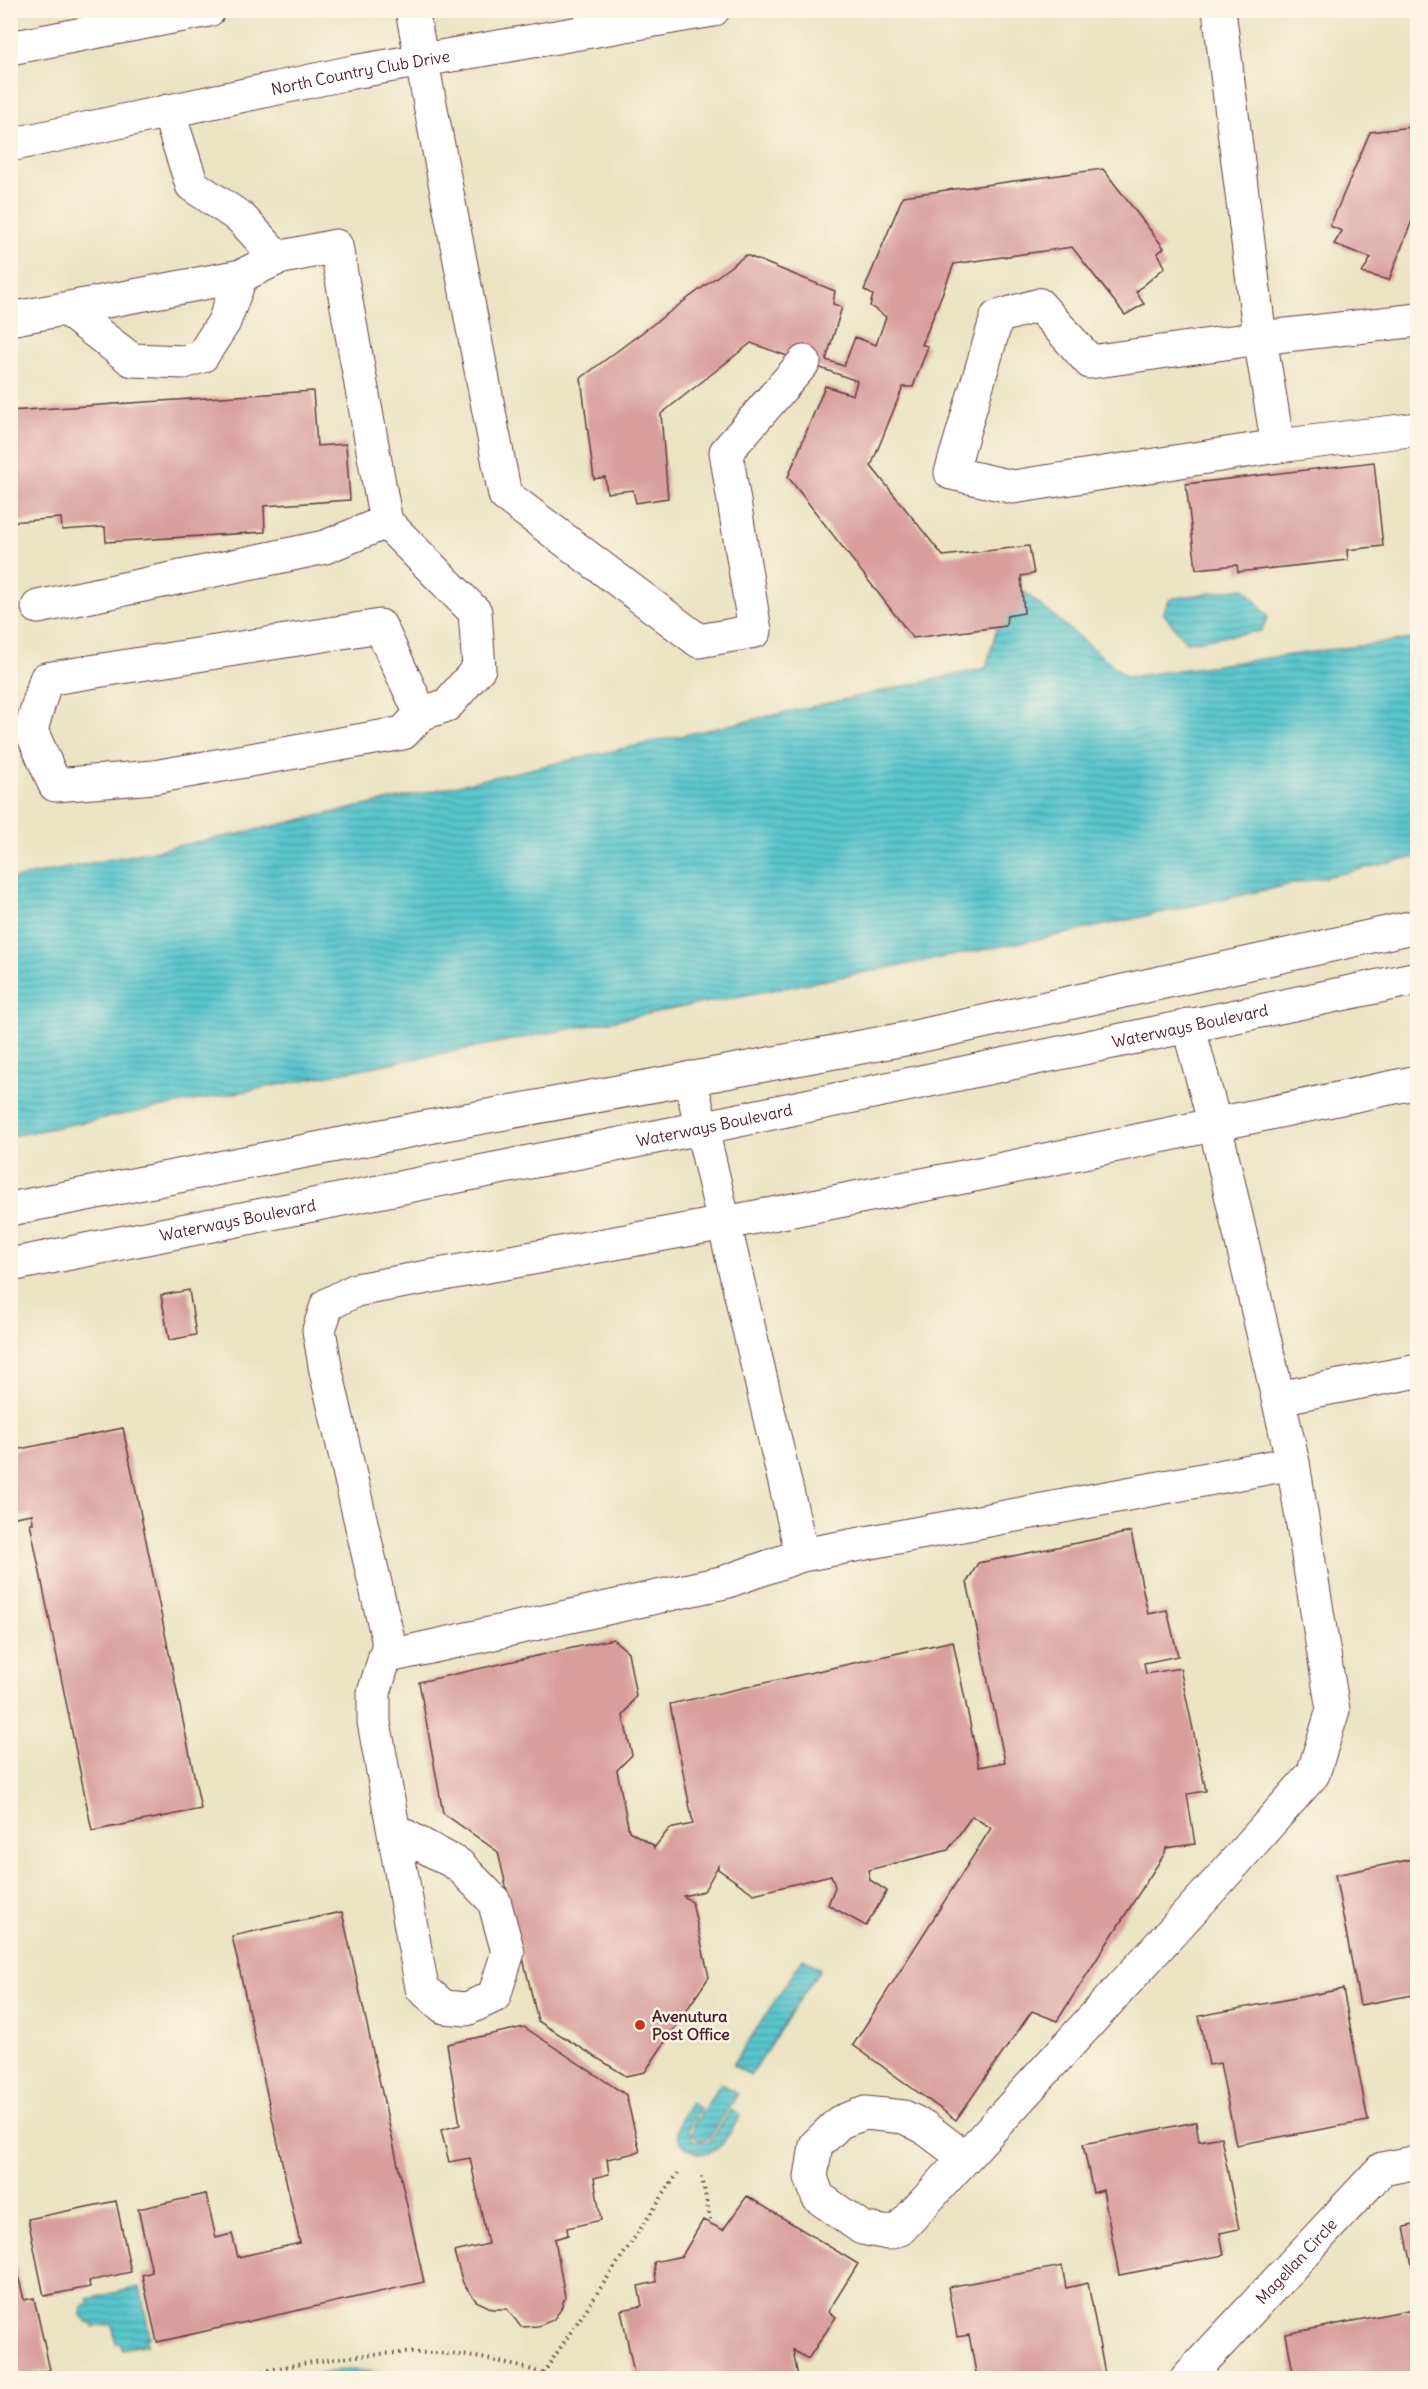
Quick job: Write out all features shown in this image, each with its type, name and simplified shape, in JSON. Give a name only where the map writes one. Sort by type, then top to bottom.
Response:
[{"type":"street","points":[[10,48],[209,10]]},
{"type":"street","points":[[412,10],[505,495],[699,641],[755,631],[726,452],[804,362]]},
{"type":"street","name":"North Country Club Drive","points":[[10,145],[353,72],[422,62],[523,42],[713,10]]},
{"type":"street","points":[[1219,10],[1260,338],[1278,446]]},
{"type":"street","points":[[168,111],[192,185],[241,218],[278,258]]},
{"type":"street","points":[[10,319],[241,276],[278,258],[336,246],[386,522],[475,612],[479,668],[447,705],[421,714],[403,733],[154,777],[55,785],[31,730],[46,679],[380,626],[421,714]]},
{"type":"street","points":[[67,310],[132,360],[184,362],[202,356],[224,322],[241,276]]},
{"type":"street","points":[[1418,320],[1260,338],[1090,362],[1039,305],[998,317],[951,473],[1012,487],[1278,446],[1418,429]]},
{"type":"street","points":[[10,337],[67,310]]},
{"type":"street","points":[[38,607],[325,547],[386,522]]},
{"type":"street","points":[[10,1209],[910,1038],[1418,926]]},
{"type":"street","name":"Waterways Boulevard","points":[[10,1265],[701,1128],[1418,978]]},
{"type":"street","points":[[965,2158],[924,2127],[904,2117],[866,2113],[840,2122],[816,2145],[811,2176],[818,2197],[862,2228],[888,2233],[900,2229],[965,2158],[1214,1886],[1313,1774],[1333,1710],[1293,1463],[1215,1125],[1188,1025]]},
{"type":"street","points":[[690,1078],[802,1555]]},
{"type":"street","points":[[394,1830],[459,1866],[494,1901],[508,1952],[494,1996],[467,2008],[444,2007],[422,1988],[374,1722],[374,1693],[389,1644],[326,1371],[319,1330],[327,1305],[356,1290],[979,1174],[1418,1082]]},
{"type":"street","points":[[1278,1398],[1418,1371]]},
{"type":"street","points":[[385,1657],[725,1582],[802,1555],[1293,1463]]},
{"type":"street","name":"Magellan Circle","points":[[1187,2379],[1382,2169],[1418,2162]]},
{"type":"path","points":[[542,2377],[678,2173]]},
{"type":"path","points":[[702,2177],[711,2224]]},
{"type":"path","points":[[227,2379],[355,2355],[422,2351],[479,2357],[548,2379]]},
{"type":"water","points":[[1010,580],[1127,677],[1417,638],[1417,857],[1054,936],[11,1136],[11,879],[233,835],[986,668]]},
{"type":"water","points":[[1245,588],[1268,617],[1261,631],[1186,642],[1163,613],[1170,599]]},
{"type":"water","points":[[803,1958],[820,1969],[750,2076],[733,2065]]},
{"type":"water","points":[[721,2083],[738,2094],[710,2136],[699,2140],[692,2134],[693,2126]]},
{"type":"water","points":[[691,2103],[700,2109],[688,2129],[693,2140],[698,2142],[708,2142],[731,2110],[740,2116],[723,2143],[709,2153],[690,2150],[678,2135],[680,2121]]},
{"type":"water","points":[[140,2287],[150,2337],[146,2337],[147,2344],[122,2349],[121,2343],[116,2343],[112,2324],[94,2327],[93,2323],[87,2322],[81,2315],[82,2306],[90,2303],[88,2299]]},
{"type":"water","points":[[348,2369],[418,2378],[300,2378]]},
{"type":"building","points":[[1418,126],[1418,205],[1389,280],[1362,273],[1371,258],[1334,244],[1342,231],[1330,226],[1370,132]]},
{"type":"building","points":[[1103,169],[1164,248],[1158,253],[1165,267],[1136,292],[1144,304],[1125,315],[1072,247],[954,264],[922,345],[928,346],[913,387],[903,387],[871,466],[943,556],[1029,546],[1034,574],[1021,576],[1024,613],[1007,616],[1006,626],[913,638],[788,477],[825,386],[853,395],[857,381],[751,343],[661,414],[668,498],[636,503],[633,490],[607,493],[605,477],[594,479],[581,378],[746,255],[835,291],[833,304],[842,307],[826,360],[844,366],[855,337],[876,345],[886,317],[870,306],[873,295],[864,290],[903,196]]},
{"type":"building","points":[[313,391],[317,446],[346,444],[350,500],[264,506],[265,532],[106,542],[105,527],[62,530],[61,518],[10,522],[10,411]]},
{"type":"building","points":[[1374,462],[1383,546],[1347,550],[1348,560],[1238,572],[1237,565],[1196,569],[1186,484]]},
{"type":"building","points":[[189,1290],[196,1335],[169,1340],[161,1295]]},
{"type":"building","points":[[123,1428],[201,1809],[92,1831],[30,1523],[33,1523],[32,1514],[10,1518],[10,1451]]},
{"type":"building","points":[[1131,1532],[1148,1614],[1167,1610],[1178,1656],[1144,1663],[1146,1674],[1180,1668],[1206,1791],[1187,1794],[1195,1844],[1166,1848],[1165,1853],[1057,2021],[1032,2011],[956,2120],[853,2045],[991,1828],[972,1816],[948,1850],[868,1870],[870,1880],[887,1891],[866,1926],[828,1905],[835,1887],[831,1875],[754,1894],[718,1869],[718,1866],[704,1891],[683,1896],[692,1902],[709,1977],[645,2072],[626,2076],[538,2021],[498,1852],[443,1813],[419,1682],[613,1639],[628,1652],[636,1696],[623,1716],[632,1755],[617,1770],[629,1831],[653,1845],[654,1848],[669,1829],[693,1824],[670,1704],[953,1641],[979,1767],[1005,1762],[967,1582],[978,1563]]},
{"type":"building","points":[[1418,1858],[1418,1994],[1360,2005],[1335,1875]]},
{"type":"building","points":[[342,1912],[424,2282],[157,2342],[142,2275],[152,2272],[138,2209],[206,2194],[216,2238],[232,2234],[238,2257],[300,2243],[232,1936]]},
{"type":"building","points":[[1343,1989],[1368,2121],[1236,2145],[1220,2063],[1209,2065],[1199,2016]]},
{"type":"building","points":[[524,2027],[626,2095],[640,2152],[607,2159],[609,2174],[594,2178],[601,2220],[567,2228],[568,2235],[555,2239],[565,2297],[560,2311],[553,2320],[538,2326],[521,2327],[507,2309],[493,2309],[476,2301],[463,2283],[454,2252],[488,2244],[470,2158],[449,2162],[441,2130],[460,2125],[447,2044]]},
{"type":"building","points":[[1196,2122],[1199,2141],[1221,2137],[1239,2229],[1220,2233],[1224,2255],[1119,2275],[1103,2190],[1093,2193],[1083,2144]]},
{"type":"building","points":[[747,2196],[858,2264],[828,2312],[836,2317],[808,2359],[793,2350],[798,2377],[635,2378],[621,2310],[642,2306],[638,2286],[656,2282],[654,2262],[682,2256],[703,2220],[723,2230]]},
{"type":"building","points":[[116,2201],[131,2272],[89,2281],[90,2287],[44,2296],[28,2219]]},
{"type":"building","points":[[1418,2224],[1418,2274],[1414,2275],[1404,2227]]},
{"type":"building","points":[[10,2239],[24,2300],[34,2298],[50,2370],[10,2378]]},
{"type":"building","points":[[1062,2266],[1066,2288],[1088,2283],[1105,2374],[1085,2378],[977,2378],[969,2335],[957,2337],[948,2287]]},
{"type":"building","points":[[1414,2309],[1418,2327],[1418,2378],[1294,2378],[1286,2334]]},
{"type":"place","name":"Avenutura Post Office","points":[[640,2025]]}]
